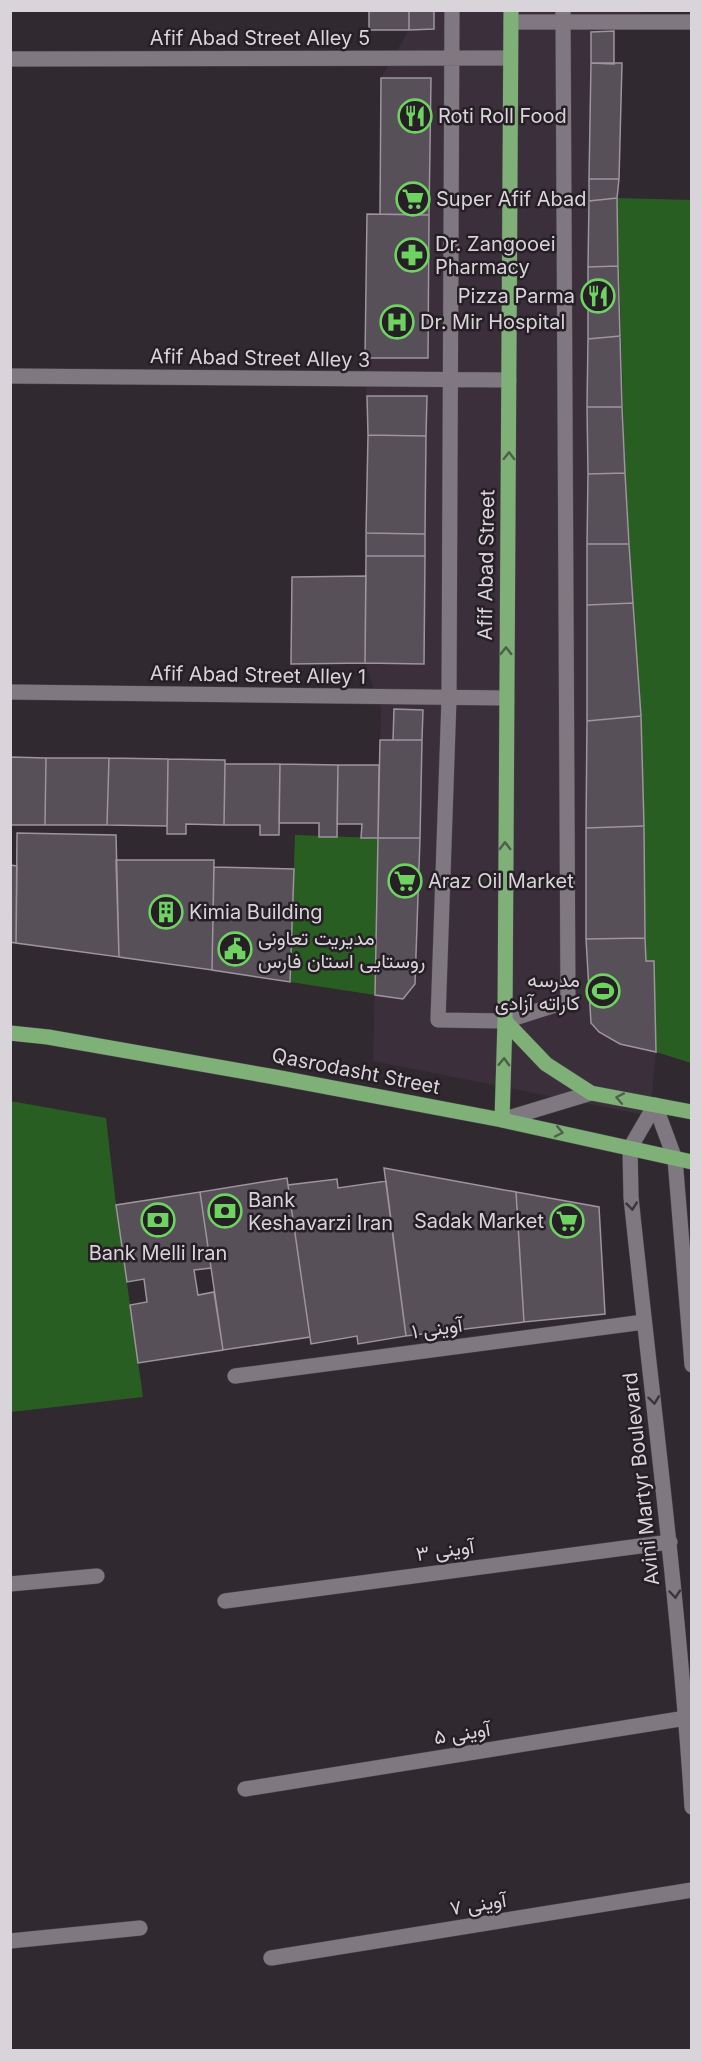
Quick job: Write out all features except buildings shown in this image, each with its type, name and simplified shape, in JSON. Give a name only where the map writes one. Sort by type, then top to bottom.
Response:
[{"type":"main road","name":"Afif Abad Street","points":[[502,1120],[505,1021],[511,16]]},
{"type":"main road","points":[[505,1021],[546,1064],[591,1093],[692,1112]]},
{"type":"main road","name":"Qasrodasht Street","points":[[10,1033],[58,1039],[264,1075],[502,1120],[692,1162]]},
{"type":"street","points":[[452,10],[449,699],[438,1020],[505,1021],[568,1001],[563,16]]},
{"type":"street","points":[[511,16],[692,22]]},
{"type":"street","name":"Afif Abad Street Alley 5","points":[[10,59],[510,58]]},
{"type":"street","name":"Afif Abad Street Alley 3","points":[[10,376],[509,380]]},
{"type":"street","name":"Afif Abad Street Alley 1","points":[[10,692],[506,698]]},
{"type":"street","points":[[502,1120],[591,1093]]},
{"type":"street","points":[[630,1148],[655,1105]]},
{"type":"street","points":[[655,1105],[675,1159],[692,1365]]},
{"type":"street","name":"Avini Martyr Boulevard","points":[[630,1148],[632,1197],[644,1322],[670,1542],[692,1807]]},
{"type":"street","name":"۱ آوینی","points":[[235,1376],[644,1322]]},
{"type":"street","name":"۳ آوینی","points":[[225,1601],[670,1542]]},
{"type":"street","points":[[10,1584],[97,1576]]},
{"type":"street","name":"۵ آوینی","points":[[245,1789],[686,1718]]},
{"type":"street","name":"۷ آوینی","points":[[271,1958],[692,1890]]},
{"type":"street","points":[[10,1941],[140,1928]]},
{"type":"shaded area","points":[[409,11],[644,11],[614,31],[614,63],[622,63],[617,198],[625,473],[641,716],[646,961],[654,961],[655,986],[656,1052],[650,1116],[373,1061],[381,709],[365,663],[368,435],[365,358],[367,214],[380,214],[381,78],[409,30]]},
{"type":"green space","points":[[617,198],[691,200],[691,1063],[656,1052],[654,961],[646,961],[641,716],[625,473]]},
{"type":"green space","points":[[295,835],[378,838],[375,995],[290,982]]},
{"type":"green space","points":[[10,1101],[106,1118],[143,1397],[11,1412]]},
{"type":"place","name":"Roti Roll Food","points":[[415,116]]},
{"type":"place","name":"Super Afif Abad","points":[[413,199]]},
{"type":"place","name":"Dr. Zangooei Pharmacy","points":[[412,255]]},
{"type":"place","name":"Pizza Parma","points":[[598,296]]},
{"type":"place","name":"Dr. Mir Hospital","points":[[397,322]]},
{"type":"place","name":"Araz Oil Market","points":[[405,881]]},
{"type":"place","name":"Kimia Building","points":[[166,912]]},
{"type":"place","name":"مدیریت تعاونی روستایی استان فارس","points":[[235,949]]},
{"type":"place","name":"مدرسه کاراته آزادی","points":[[603,991]]},
{"type":"place","name":"Bank Keshavarzi Iran","points":[[225,1211]]},
{"type":"place","name":"Bank Melli Iran","points":[[158,1220]]},
{"type":"place","name":"Sadak Market","points":[[567,1221]]}]
